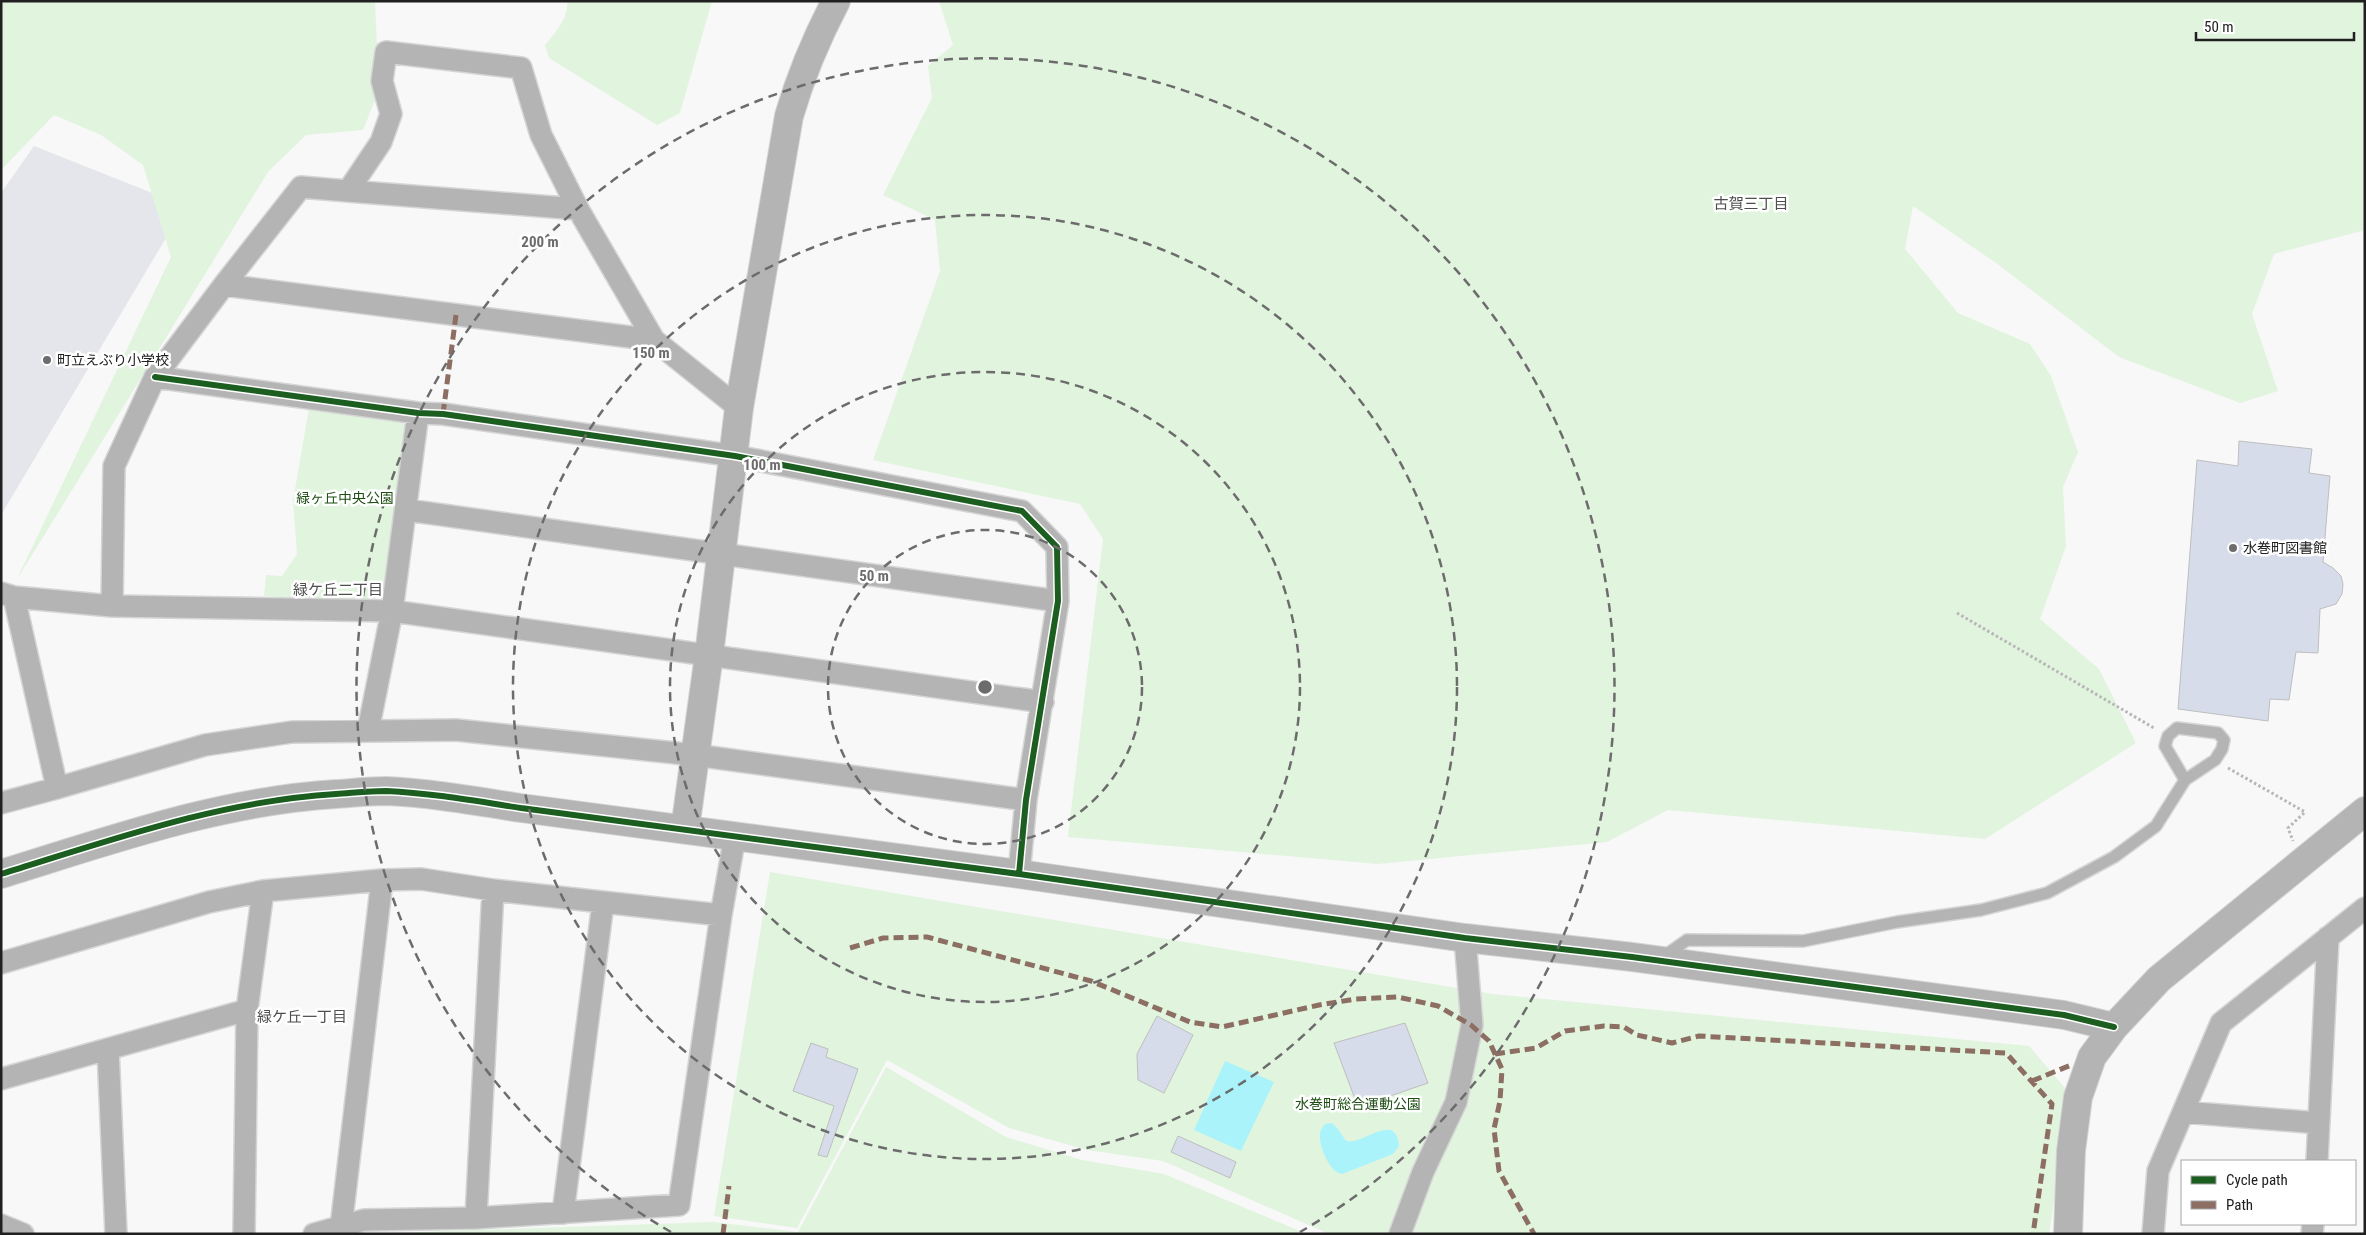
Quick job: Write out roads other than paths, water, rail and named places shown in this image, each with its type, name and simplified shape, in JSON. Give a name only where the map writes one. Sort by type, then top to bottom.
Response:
[{"type":"street","points":[[685,829],[709,655],[720,554],[735,456],[739,408],[789,116],[801,74],[817,36],[836,1]]},
{"type":"street","points":[[348,192],[380,142],[391,114],[382,81],[386,52],[521,68],[541,135],[578,209],[654,340],[739,408]]},
{"type":"street","points":[[112,606],[114,466],[155,377],[301,187],[578,209]]},
{"type":"street","points":[[224,285],[654,340]]},
{"type":"street","points":[[155,377],[418,413],[443,414],[735,456],[1022,511],[1057,547],[1058,601],[1026,800],[1019,874]]},
{"type":"street","points":[[368,731],[392,611],[407,510],[418,413]]},
{"type":"street","points":[[407,510],[1058,601]]},
{"type":"street","points":[[57,788],[7,595],[112,606],[392,611],[1043,702]]},
{"type":"street","points":[[1,802],[57,788],[205,745],[292,732],[456,730],[695,755],[1026,800]]},
{"type":"street","points":[[1,874],[191,816],[257,803],[317,795],[384,791],[451,796],[1019,874],[1465,938],[1632,957],[2064,1015],[2114,1028]]},
{"type":"street","points":[[2068,1234],[2071,1151],[2078,1097],[2092,1057],[2114,1028],[2159,980],[2365,811]]},
{"type":"street","points":[[314,1234],[364,1220],[476,1218],[679,1205],[721,915],[735,836]]},
{"type":"street","points":[[1,963],[209,902],[264,891],[382,880],[421,879],[493,890],[721,915]]},
{"type":"street","points":[[341,1227],[382,880]]},
{"type":"street","points":[[476,1218],[493,890]]},
{"type":"street","points":[[244,1234],[247,1010],[264,891]]},
{"type":"street","points":[[562,1213],[603,903]]},
{"type":"street","points":[[2153,1234],[2158,1171],[2221,1023],[2365,908]]},
{"type":"street","points":[[2317,1160],[2328,937]]},
{"type":"street","points":[[1400,1234],[1423,1172],[1456,1102],[1472,1025],[1465,938]]},
{"type":"street","points":[[1,1079],[247,1010]]},
{"type":"street","points":[[108,1050],[116,1234]]},
{"type":"street","points":[[2183,1112],[2319,1123]]},
{"type":"street","points":[[1,1225],[23,1234]]},
{"type":"lane","points":[[1632,957],[1658,960],[1687,940],[1803,941],[1897,922],[1981,910],[2048,893],[2114,857],[2156,826],[2185,780],[2215,760],[2222,749],[2224,740],[2218,733],[2177,728],[2168,736],[2165,746],[2185,780]]},
{"type":"water","points":[[1225,1061],[1274,1082],[1241,1151],[1194,1130]]},
{"type":"water","points":[[1332,1123],[1347,1141],[1361,1139],[1385,1130],[1392,1131],[1397,1136],[1399,1146],[1393,1154],[1342,1174],[1338,1173],[1326,1159],[1320,1140],[1322,1128],[1325,1124]]},
{"type":"place","name":"町立えぶり小学校","points":[[47,360]]},
{"type":"place","name":"水巻町図書館","points":[[2233,548]]},
{"type":"district","name":"古賀三丁目","points":[[1751,204]]},
{"type":"district","name":"緑ケ丘二丁目","points":[[338,590]]},
{"type":"district","name":"緑ケ丘一丁目","points":[[302,1017]]},
{"type":"park label","name":"緑ヶ丘中央公園","points":[[345,498]]},
{"type":"park label","name":"水巻町総合運動公園","points":[[1358,1104]]}]
